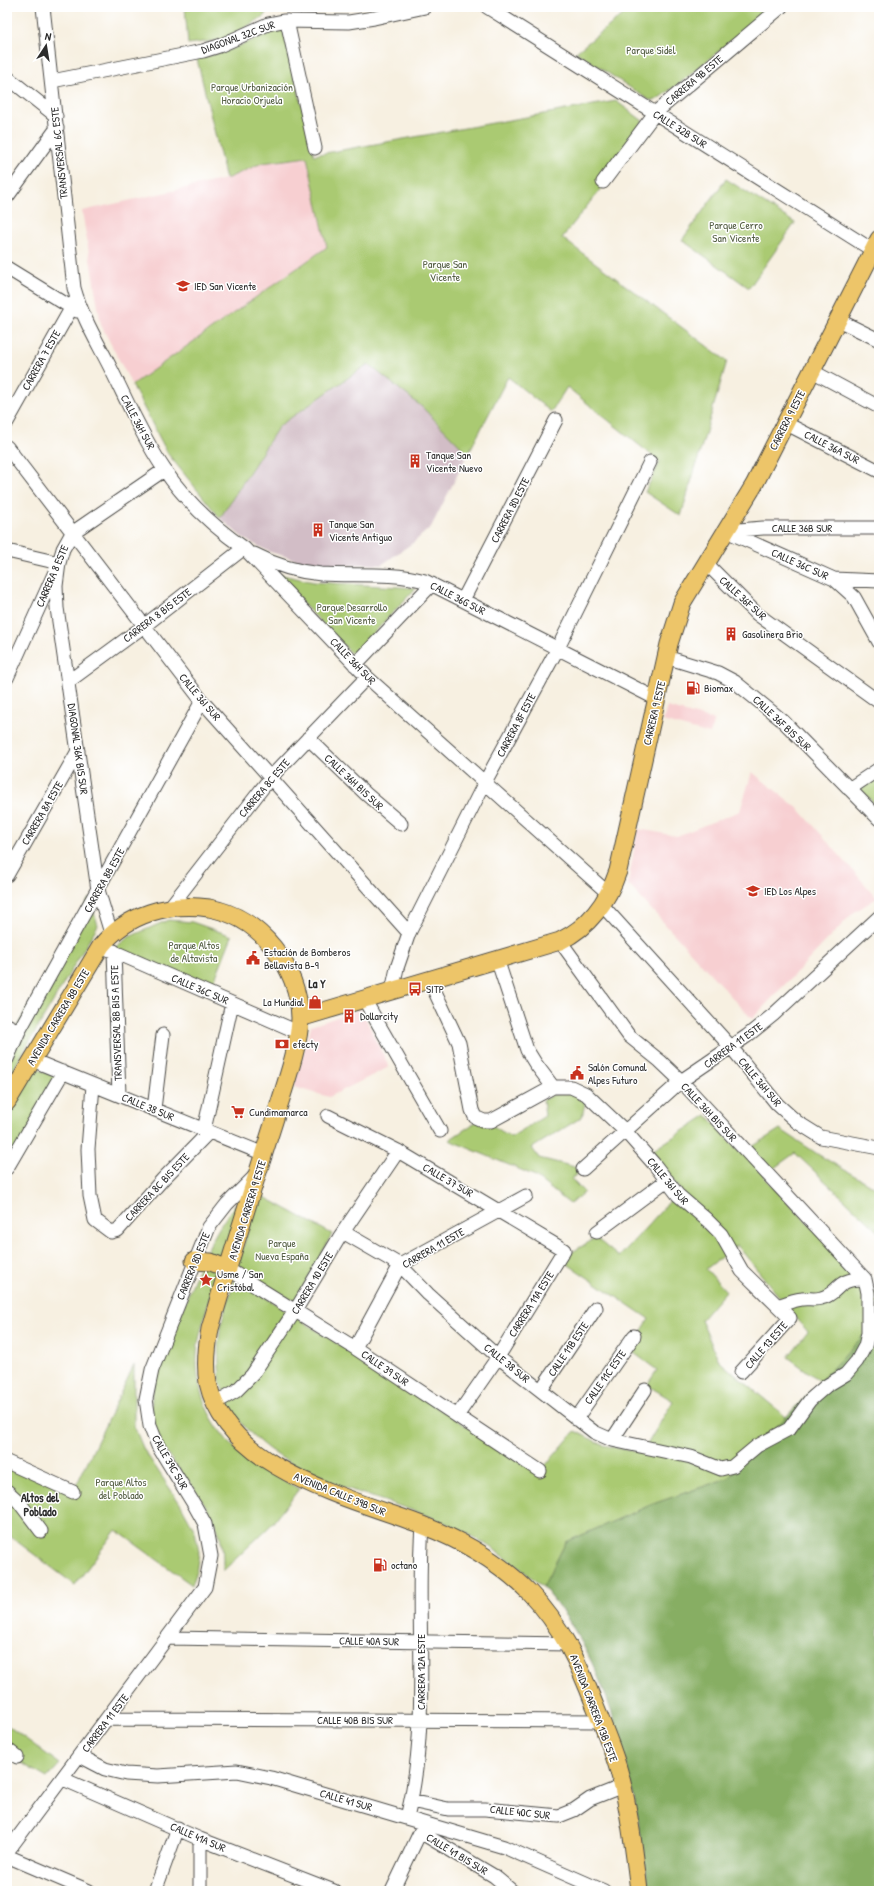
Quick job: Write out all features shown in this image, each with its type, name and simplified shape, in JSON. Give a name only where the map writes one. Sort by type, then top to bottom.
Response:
[{"type":"main road","name":"CARRERA 9 ESTE","points":[[299,1025],[364,999],[560,941],[581,928],[605,899],[618,871],[666,658],[682,603],[754,485],[876,245]]},
{"type":"main road","points":[[108,943],[137,918],[170,907],[198,907],[217,910],[233,916],[260,934],[279,953],[292,974],[296,987],[299,1025]]},
{"type":"main road","name":"AVENIDA CARRERA 8B ESTE","points":[[7,1102],[32,1060],[108,943]]},
{"type":"main road","name":"AVENIDA CARRERA 9 ESTE","points":[[214,1402],[208,1381],[208,1342],[228,1269],[264,1154],[299,1025]]},
{"type":"main road","points":[[194,1261],[211,1262],[228,1269]]},
{"type":"main road","name":"AVENIDA CALLE 39B SUR","points":[[214,1402],[241,1439],[261,1456],[281,1469],[312,1484],[422,1525]]},
{"type":"main road","name":"AVENIDA CARRERA 13B ESTE","points":[[422,1525],[474,1550],[510,1576],[538,1602],[569,1644],[601,1721],[623,1786],[631,1830],[639,1891]]},
{"type":"street","name":"TRANSVERSAL 6C ESTE","points":[[43,7],[73,279],[74,302]]},
{"type":"street","name":"DIAGONAL 32C SUR","points":[[52,81],[203,51],[268,24],[287,21],[349,22],[425,7]]},
{"type":"street","name":"CARRERA 9B ESTE","points":[[602,182],[655,113],[781,7]]},
{"type":"street","name":"CALLE 32B SUR","points":[[497,9],[655,113],[876,245]]},
{"type":"street","points":[[287,21],[315,148]]},
{"type":"street","points":[[7,77],[56,122],[7,197]]},
{"type":"street","points":[[7,268],[74,302]]},
{"type":"street","name":"CALLE 36H SUR","points":[[74,302],[85,316],[133,415],[164,470],[208,518],[244,548],[367,677],[485,782],[605,899],[731,1047],[777,1104],[797,1122],[821,1137],[879,1148]]},
{"type":"street","name":"CARRERA 7 ESTE","points":[[7,422],[74,302]]},
{"type":"street","points":[[838,320],[879,340]]},
{"type":"street","points":[[812,371],[879,407]]},
{"type":"street","name":"CARRERA 8D ESTE","points":[[464,600],[556,420]]},
{"type":"street","name":"CALLE 36A SUR","points":[[785,423],[879,471]]},
{"type":"street","name":"CALLE 36I SUR","points":[[7,447],[202,702],[271,777],[409,933]]},
{"type":"street","name":"CARRERA 8F ESTE","points":[[392,991],[397,968],[409,933],[485,782],[558,648],[650,462]]},
{"type":"street","name":"CARRERA 8 ESTE","points":[[7,678],[63,549],[72,533],[164,470]]},
{"type":"street","name":"CALLE 36B SUR","points":[[726,531],[763,528],[879,528]]},
{"type":"street","name":"CALLE 36C SUR","points":[[726,531],[834,579],[879,581]]},
{"type":"street","name":"CALLE 36G SUR","points":[[244,548],[268,561],[308,572],[402,576],[432,584],[657,699]]},
{"type":"street","name":"CARRERA 8 BIS ESTE","points":[[69,681],[144,626],[244,548]]},
{"type":"street","points":[[7,551],[58,563]]},
{"type":"street","name":"DIAGONAL 36K BIS SUR","points":[[58,563],[56,586],[57,608],[69,681],[98,890],[108,943]]},
{"type":"street","name":"CALLE 36F SUR","points":[[706,563],[757,614],[879,702]]},
{"type":"street","points":[[834,579],[854,597],[879,642]]},
{"type":"street","points":[[355,665],[432,584]]},
{"type":"street","name":"CALLE 36F BIS SUR","points":[[666,658],[718,673],[736,682],[783,721],[879,819]]},
{"type":"street","name":"CARRERA 8C ESTE","points":[[170,907],[271,777],[367,677]]},
{"type":"street","name":"CARRERA 8B ESTE","points":[[7,1060],[19,1031],[202,702]]},
{"type":"street","name":"CALLE 36H BIS SUR","points":[[308,738],[366,794],[401,824]]},
{"type":"street","name":"CARRERA 8A ESTE","points":[[7,875],[78,751]]},
{"type":"street","points":[[849,789],[879,768]]},
{"type":"street","name":"CARRERA 11 ESTE","points":[[583,1169],[681,1081],[747,1036],[773,1015],[879,917]]},
{"type":"street","name":"CALLE 36H BIS SUR","points":[[560,941],[629,1036],[660,1061],[681,1081],[865,1279]]},
{"type":"street","name":"CALLE 36C SUR","points":[[108,943],[232,1003],[299,1025]]},
{"type":"street","name":"TRANSVERSAL 8B BIS A ESTE","points":[[108,943],[119,1095]]},
{"type":"street","points":[[429,979],[459,1044],[472,1112],[475,1117],[479,1119],[491,1121],[553,1087],[527,1050],[497,959]]},
{"type":"street","points":[[364,999],[440,1131]]},
{"type":"street","points":[[207,1131],[232,1003]]},
{"type":"street","points":[[7,1025],[19,1031]]},
{"type":"street","points":[[154,1109],[163,1035]]},
{"type":"street","name":"CALLE 38 SUR","points":[[32,1060],[264,1154]]},
{"type":"street","points":[[7,1167],[63,1072]]},
{"type":"street","name":"CARRERA 8C BIS ESTE","points":[[93,1085],[88,1149],[90,1196],[95,1220],[102,1228],[111,1232],[118,1230],[207,1131]]},
{"type":"street","name":"CALLE 36I SUR","points":[[553,1087],[571,1087],[586,1094],[625,1131],[678,1195],[721,1234],[742,1271],[790,1318]]},
{"type":"street","name":"CALLE 37 SUR","points":[[328,1116],[398,1151],[564,1250]]},
{"type":"street","name":"CARRERA 10 ESTE","points":[[214,1402],[236,1391],[252,1375],[295,1311],[343,1232],[398,1151]]},
{"type":"street","name":"CARRERA 8D ESTE","points":[[167,1329],[204,1237],[215,1218],[236,1193],[258,1172]]},
{"type":"street","points":[[597,1232],[667,1180]]},
{"type":"street","name":"CARRERA 11 ESTE","points":[[355,1348],[400,1265],[526,1196]]},
{"type":"street","name":"CALLE 38 SUR","points":[[343,1232],[400,1265],[423,1290],[498,1357],[594,1432],[612,1440],[691,1457],[721,1469],[733,1466],[757,1446],[789,1430],[810,1400],[826,1386],[846,1374],[857,1361],[865,1346],[868,1334],[868,1293],[865,1279]]},
{"type":"street","name":"CARRERA 11A ESTE","points":[[457,1416],[498,1357],[564,1250]]},
{"type":"street","name":"CALLE 39 SUR","points":[[228,1269],[355,1348],[540,1471]]},
{"type":"street","points":[[778,1306],[795,1300],[821,1298],[830,1294],[840,1284],[851,1279],[865,1279]]},
{"type":"street","name":"CALLE 11B ESTE","points":[[541,1390],[596,1308]]},
{"type":"street","name":"CALLE 13 ESTE","points":[[742,1372],[790,1318]]},
{"type":"street","name":"CALLE 39C SUR","points":[[167,1329],[152,1370],[148,1388],[147,1408],[150,1426],[158,1446],[200,1515],[208,1535],[210,1567],[206,1588],[202,1593]]},
{"type":"street","name":"CALLE 11C ESTE","points":[[576,1419],[634,1336]]},
{"type":"street","points":[[612,1440],[645,1390]]},
{"type":"street","points":[[7,1462],[73,1492]]},
{"type":"street","points":[[7,1491],[30,1515],[41,1531]]},
{"type":"street","name":"CARRERA 12A ESTE","points":[[407,1818],[411,1801],[421,1720],[422,1525]]},
{"type":"street","name":"CARRERA 11 ESTE","points":[[7,1852],[63,1780],[202,1593]]},
{"type":"street","name":"CALLE 40A SUR","points":[[169,1638],[569,1644]]},
{"type":"street","name":"CALLE 40B BIS SUR","points":[[109,1718],[601,1721]]},
{"type":"street","name":"CALLE 41 SUR","points":[[80,1756],[105,1769],[126,1774],[158,1776],[237,1771],[254,1773],[407,1818],[422,1828],[504,1847],[604,1891]]},
{"type":"street","name":"CALLE 41A SUR","points":[[63,1780],[313,1887],[334,1891]]},
{"type":"street","name":"CALLE 40C SUR","points":[[411,1801],[448,1809],[485,1809],[559,1816],[574,1810],[590,1799],[623,1786]]},
{"type":"street","points":[[155,1891],[178,1828]]},
{"type":"street","points":[[392,1891],[422,1828]]},
{"type":"street","name":"CALLE 41 BIS SUR","points":[[422,1828],[494,1876],[512,1891]]},
{"type":"street","points":[[200,1839],[200,1891]]},
{"type":"street","points":[[7,1856],[89,1891]]},
{"type":"shaded area","name":"IED San Vicente","points":[[307,157],[327,247],[132,385],[101,325],[82,211],[226,179],[262,163]]},
{"type":"shaded area","points":[[368,364],[422,407],[468,454],[431,527],[414,542],[381,565],[366,564],[340,566],[301,561],[270,552],[244,539],[220,518],[279,426]]},
{"type":"shaded area","points":[[667,707],[714,720],[710,734],[663,721]]},
{"type":"shaded area","name":"IED Los Alpes","points":[[752,772],[799,809],[877,898],[853,913],[752,1019],[628,884],[638,829],[677,836],[740,811]]},
{"type":"shaded area","points":[[361,1009],[389,1067],[329,1097],[294,1087],[311,1026]]},
{"type":"green space","points":[[185,7],[269,7],[264,16],[243,29],[220,40],[188,44]]},
{"type":"green space","name":"Parque Sidel","points":[[633,7],[772,7],[680,83],[656,100],[649,100],[576,52]]},
{"type":"green space","name":"Parque San Vicente","points":[[283,28],[314,155],[616,101],[643,121],[605,183],[562,238],[727,361],[681,516],[645,492],[660,462],[567,387],[551,412],[508,377],[468,454],[422,407],[368,364],[279,426],[220,518],[168,454],[132,385],[327,247],[307,157],[262,163],[226,179],[197,59],[229,50]]},
{"type":"green space","name":"Parque Cerro San Vicente","points":[[726,179],[795,223],[749,288],[682,240]]},
{"type":"green space","name":"Parque Desarrollo San Vicente","points":[[273,573],[314,582],[416,588],[353,655]]},
{"type":"green space","points":[[879,777],[879,809],[860,789]]},
{"type":"green space","points":[[89,898],[98,925],[7,1080],[7,1044]]},
{"type":"green space","name":"Parque Altos de Altavista","points":[[168,920],[192,922],[232,936],[211,989],[114,948],[129,937]]},
{"type":"green space","points":[[34,1067],[59,1079],[7,1168],[7,1113]]},
{"type":"green space","points":[[565,1091],[586,1099],[582,1117],[532,1148],[539,1158],[583,1169],[571,1179],[584,1192],[570,1204],[533,1175],[449,1140],[476,1122],[493,1126],[511,1137],[545,1116],[543,1100],[552,1095]]},
{"type":"green space","points":[[707,1115],[741,1154],[780,1129],[819,1155],[879,1190],[879,1232],[795,1153],[763,1176],[879,1297],[879,1319],[820,1381],[788,1357],[808,1332],[737,1245],[706,1269],[726,1291],[701,1320],[719,1361],[786,1417],[728,1478],[653,1504],[566,1542],[543,1587],[492,1548],[451,1525],[406,1508],[342,1487],[311,1474],[282,1458],[257,1439],[236,1415],[220,1383],[218,1349],[222,1324],[235,1278],[539,1473],[575,1431],[603,1445],[642,1453],[673,1401],[647,1385],[657,1370],[630,1350],[649,1319],[560,1259],[596,1238],[619,1257],[680,1190],[652,1151]]},
{"type":"green space","points":[[245,1194],[205,1314],[197,1351],[197,1367],[200,1388],[211,1417],[230,1443],[247,1458],[299,1489],[271,1525],[223,1571],[221,1539],[215,1523],[202,1500],[163,1446],[154,1421],[152,1396],[165,1352],[204,1256],[222,1223]]},
{"type":"green space","name":"Parque Nueva España","points":[[259,1194],[332,1234],[295,1302],[237,1267]]},
{"type":"green space","points":[[879,1319],[879,1891],[649,1891],[637,1811],[628,1771],[617,1730],[604,1691],[588,1654],[567,1619],[543,1587],[566,1542],[653,1504],[728,1478]]},
{"type":"green space","name":"Parque Altos del Poblado","points":[[134,1365],[134,1426],[144,1450],[181,1505],[195,1531],[199,1552],[196,1574],[192,1585],[116,1530],[75,1585],[7,1534],[7,1462],[73,1492]]},
{"type":"green space","points":[[7,1725],[60,1764],[47,1778],[7,1755]]},
{"type":"place","name":"IED San Vicente","points":[[183,286]]},
{"type":"place","name":"Tanque San Vicente Nuevo","points":[[415,461]]},
{"type":"place","name":"Tanque San Vicente Antiguo","points":[[318,530]]},
{"type":"place","name":"Gasolinera Brio","points":[[731,634]]},
{"type":"place","name":"Biomax","points":[[693,688]]},
{"type":"place","name":"IED Los Alpes","points":[[753,891]]},
{"type":"place","name":"Estación de Bomberos Bellavista B-9","points":[[253,958]]},
{"type":"place","name":"SITP","points":[[415,989]]},
{"type":"place","name":"La Mundial","points":[[315,1002]]},
{"type":"place","name":"Dollarcity","points":[[349,1016]]},
{"type":"place","name":"efecty","points":[[282,1044]]},
{"type":"place","name":"Salón Comunal Alpes Futuro","points":[[577,1073]]},
{"type":"place","name":"Cundimamarca","points":[[238,1112]]},
{"type":"place","name":"Usme / San Cristóbal","points":[[206,1280]]},
{"type":"place","name":"octano","points":[[380,1565]]},
{"type":"district","name":"La Y","points":[[317,984]]},
{"type":"district","name":"Altos del Poblado","points":[[40,1505]]},
{"type":"park label","name":"Parque Urbanización Horacio Orjuela","points":[[252,93]]}]
